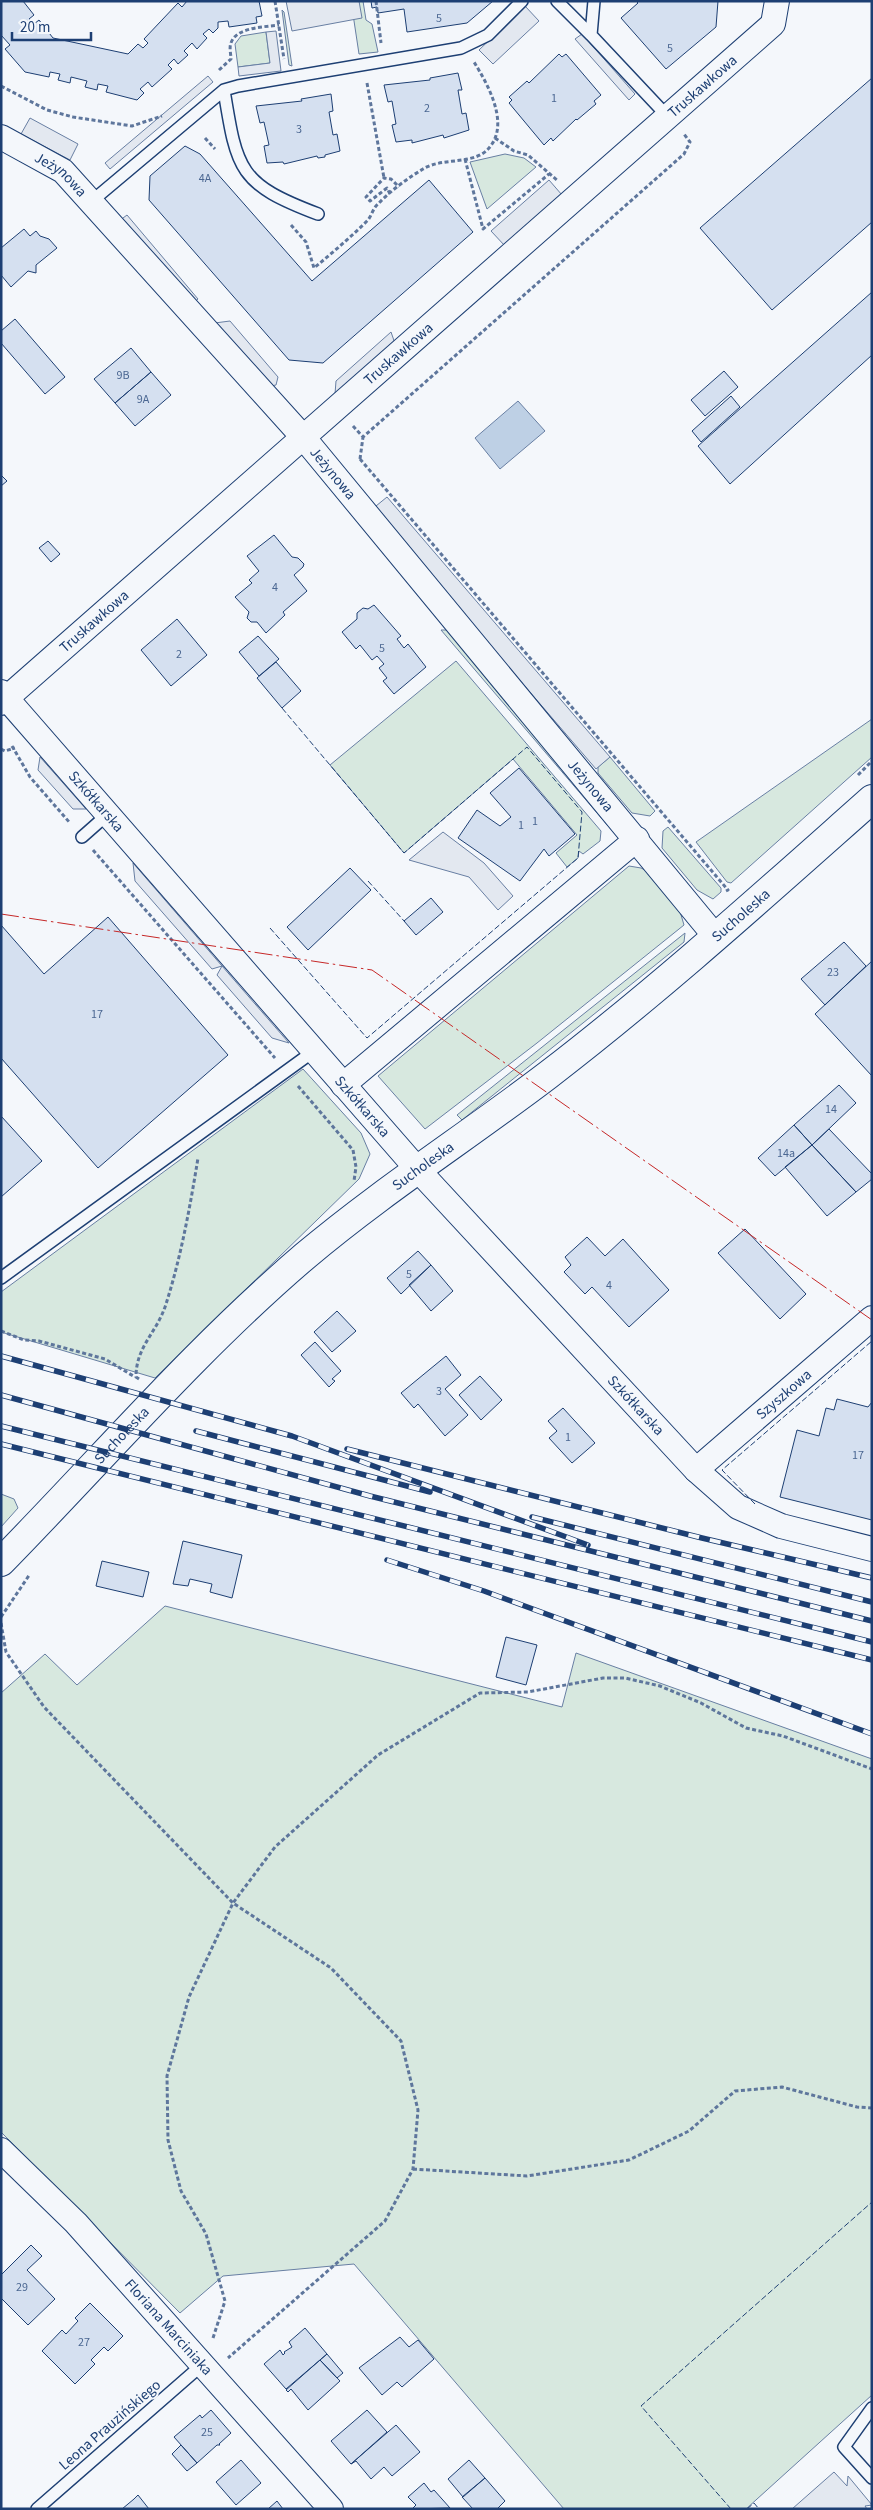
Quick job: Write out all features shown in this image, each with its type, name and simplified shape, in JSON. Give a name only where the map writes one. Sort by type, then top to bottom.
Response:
[{"type":"street","name":"Truskawkowa","points":[[3,698],[669,118],[773,24],[777,1]]},
{"type":"street","name":"Jeżynowa","points":[[1,137],[63,170],[92,201],[302,437],[637,839],[706,926]]},
{"type":"street","name":"Szkółkarska","points":[[3,698],[108,814],[418,1170],[696,1470],[738,1507],[781,1526],[872,1549]]},
{"type":"street","name":"Sucholeska","points":[[1,1562],[217,1338],[305,1256],[418,1170],[550,1074],[620,1018],[706,926],[872,799]]},
{"type":"street","points":[[343,1085],[637,839]]},
{"type":"street","name":"Szyszkowa","points":[[696,1470],[872,1318]]},
{"type":"street","name":"Floriana Marciniaka","points":[[1,2150],[76,2223],[332,2509]]},
{"type":"lane","points":[[92,201],[208,101],[224,90],[287,77],[464,47],[488,35],[522,1]]},
{"type":"lane","points":[[557,1],[669,118]]},
{"type":"lane","points":[[591,35],[594,1]]},
{"type":"lane","points":[[224,90],[234,146],[244,171],[264,190],[318,214]]},
{"type":"lane","points":[[82,837],[108,814]]},
{"type":"lane","points":[[1,1278],[314,1051]]},
{"type":"lane","name":"Leona Prauzińskiego","points":[[37,2509],[203,2364]]},
{"type":"lane","points":[[872,2408],[844,2447],[872,2478]]},
{"type":"path","points":[[275,1],[287,77]]},
{"type":"path","points":[[376,1],[383,61]]},
{"type":"path","points":[[214,74],[231,59],[231,42],[236,36],[254,28],[279,25]]},
{"type":"path","points":[[306,242],[314,268],[370,218],[376,205],[423,168],[441,161],[464,159],[483,154],[493,143],[498,125],[495,106],[482,74],[464,47]]},
{"type":"path","points":[[365,76],[384,178]]},
{"type":"path","points":[[1,86],[47,110],[99,122],[132,126],[162,115],[170,110]]},
{"type":"path","points":[[337,479],[360,459],[363,437],[684,154],[690,142],[669,118]]},
{"type":"path","points":[[205,138],[212,146]]},
{"type":"path","points":[[464,159],[483,229],[549,174],[528,155],[514,151],[495,138]]},
{"type":"path","points":[[384,178],[391,179],[399,187]]},
{"type":"path","points":[[384,178],[366,197],[370,201],[387,188],[390,194]]},
{"type":"path","points":[[336,407],[363,437]]},
{"type":"path","points":[[360,459],[728,890],[706,926]]},
{"type":"path","points":[[9,743],[30,777],[353,1150]]},
{"type":"path","points":[[136,1378],[136,1362],[140,1352],[166,1306],[189,1218],[198,1154],[197,1136]]},
{"type":"path","points":[[1,1331],[24,1340],[39,1341],[63,1350],[82,1352],[105,1359],[136,1378],[168,1390]]},
{"type":"path","points":[[1,1617],[33,1568]]},
{"type":"path","points":[[1,1623],[6,1652],[44,1706],[233,1903],[331,1968],[401,2041],[418,2110],[413,2169],[385,2221],[219,2366],[203,2364],[226,2301],[206,2234],[180,2191],[168,2140],[167,2076],[189,1997],[233,1903],[275,1848],[378,1755],[480,1693],[528,1692],[603,1678],[625,1678],[660,1686],[701,1703],[746,1728],[783,1736],[872,1769]]},
{"type":"path","points":[[413,2169],[527,2176],[629,2160],[690,2131],[735,2091],[782,2087],[858,2107],[872,2108]]},
{"type":"shaded area","points":[[286,1],[359,1],[362,18],[292,31]]},
{"type":"shaded area","points":[[351,1],[363,1],[366,20],[372,24],[378,52],[359,54]]},
{"type":"shaded area","points":[[525,6],[539,21],[493,64],[479,50]]},
{"type":"shaded area","points":[[282,10],[284,12],[292,66],[289,65]]},
{"type":"shaded area","points":[[276,31],[281,71],[239,76],[238,67],[270,63],[266,32]]},
{"type":"shaded area","points":[[266,32],[270,63],[238,67],[235,44],[241,36]]},
{"type":"shaded area","points":[[582,34],[635,94],[629,100],[575,39]]},
{"type":"shaded area","points":[[208,76],[213,82],[110,169],[105,163]]},
{"type":"shaded area","points":[[30,118],[78,144],[70,160],[21,134]]},
{"type":"shaded area","points":[[505,154],[524,158],[536,167],[487,209],[470,162]]},
{"type":"shaded area","points":[[549,180],[562,195],[505,246],[491,231]]},
{"type":"shaded area","points":[[127,215],[198,299],[191,305],[119,221]]},
{"type":"shaded area","points":[[230,321],[278,377],[276,385],[261,388],[207,324]]},
{"type":"shaded area","points":[[391,332],[398,352],[335,394],[336,381]]},
{"type":"shaded area","points":[[387,497],[610,757],[596,769],[370,506],[376,506]]},
{"type":"shaded area","points":[[441,630],[450,630],[607,818],[609,827]]},
{"type":"shaded area","points":[[456,661],[601,831],[600,841],[583,854],[579,851],[578,858],[567,867],[556,853],[577,835],[513,759],[404,853],[330,765]]},
{"type":"shaded area","points":[[872,719],[872,757],[731,883],[727,882],[696,842]]},
{"type":"shaded area","points":[[40,757],[86,809],[73,809],[38,770]]},
{"type":"shaded area","points":[[610,757],[655,811],[650,816],[632,813],[598,773],[598,767]]},
{"type":"shaded area","points":[[668,827],[721,888],[721,892],[713,899],[697,890],[662,848],[663,831]]},
{"type":"shaded area","points":[[443,832],[484,863],[513,896],[498,910],[469,877],[409,860]]},
{"type":"shaded area","points":[[133,863],[222,966],[212,969],[135,881]]},
{"type":"shaded area","points":[[629,866],[647,871],[679,908],[684,925],[537,1043],[425,1129],[378,1076]]},
{"type":"shaded area","points":[[685,933],[684,942],[462,1120],[457,1115]]},
{"type":"shaded area","points":[[222,966],[289,1043],[272,1038],[217,975]]},
{"type":"shaded area","points":[[303,1069],[361,1133],[370,1154],[359,1179],[155,1378],[1,1332],[1,1292]]},
{"type":"shaded area","points":[[1,1494],[14,1499],[18,1508],[1,1527]]},
{"type":"shaded area","points":[[165,1606],[562,1707],[576,1653],[872,1759],[872,2395],[746,2509],[564,2509],[354,2264],[223,2276],[180,2313],[1,2132],[1,1693],[45,1654],[77,1685]]},
{"type":"shaded area","points":[[834,2472],[847,2486],[848,2476],[872,2505],[865,2506],[867,2509],[792,2509]]},
{"type":"water","points":[[518,401],[545,431],[500,469],[475,438]]},
{"type":"building","points":[[1,1],[23,1],[34,15],[29,19],[34,24],[39,20],[53,38],[128,54],[138,44],[143,48],[148,43],[144,39],[178,3],[182,7],[187,1],[259,1],[262,16],[256,17],[257,23],[229,27],[228,21],[218,22],[218,28],[213,33],[209,29],[203,34],[207,38],[197,49],[192,43],[184,51],[188,55],[178,64],[174,59],[168,65],[172,69],[152,87],[148,82],[140,89],[144,93],[137,100],[106,92],[108,86],[98,84],[97,90],[85,87],[87,81],[71,77],[70,83],[58,80],[60,74],[50,72],[49,77],[25,72],[5,49],[10,45],[1,35]]},
{"type":"building","points":[[371,1],[493,1],[467,23],[407,32],[404,9],[378,13],[377,7],[372,8]]},
{"type":"building","points":[[636,1],[718,1],[716,27],[666,69],[621,18],[638,3]]},
{"type":"building","points":[[559,54],[562,57],[566,54],[601,95],[594,101],[596,104],[576,119],[553,141],[551,138],[544,145],[509,103],[512,100],[509,97],[527,81],[529,83]]},
{"type":"building","points":[[458,73],[462,90],[458,90],[462,114],[466,113],[469,130],[444,138],[443,135],[412,143],[412,140],[396,142],[392,125],[396,124],[392,101],[388,102],[384,85],[430,80],[430,78]]},
{"type":"building","points":[[872,78],[872,222],[772,310],[700,228]]},
{"type":"building","points":[[331,94],[333,111],[329,112],[333,135],[337,134],[340,151],[325,155],[325,157],[318,158],[317,156],[284,164],[283,162],[267,163],[264,146],[269,145],[264,122],[260,123],[256,106],[302,101],[301,99]]},
{"type":"building","points":[[185,146],[200,154],[312,281],[429,180],[473,232],[323,363],[289,360],[149,200],[150,176]]},
{"type":"building","points":[[24,229],[30,236],[36,231],[40,236],[49,239],[57,248],[36,265],[36,273],[28,271],[11,287],[1,275],[1,248]]},
{"type":"building","points":[[872,292],[872,355],[730,484],[698,446]]},
{"type":"building","points":[[15,319],[65,377],[45,394],[1,343],[1,331]]},
{"type":"building","points":[[131,348],[151,372],[115,403],[94,379]]},
{"type":"building","points":[[724,371],[738,387],[705,416],[691,400]]},
{"type":"building","points":[[151,372],[171,395],[135,426],[115,403]]},
{"type":"building","points":[[731,396],[740,407],[701,442],[692,431]]},
{"type":"building","points":[[1,475],[7,481],[1,486]]},
{"type":"building","points":[[274,535],[292,557],[298,558],[304,564],[294,575],[307,591],[283,612],[285,615],[266,633],[257,622],[251,622],[247,618],[249,612],[235,597],[252,583],[249,580],[259,571],[247,556]]},
{"type":"building","points":[[48,541],[60,554],[51,562],[39,548]]},
{"type":"building","points":[[374,605],[401,636],[397,639],[404,648],[408,644],[426,667],[394,694],[383,681],[387,678],[379,668],[384,664],[377,656],[372,660],[360,645],[356,649],[342,632],[357,619],[357,613],[363,608],[368,609]]},
{"type":"building","points":[[177,619],[207,655],[171,686],[141,650]]},
{"type":"building","points":[[258,636],[279,659],[259,676],[239,652]]},
{"type":"building","points":[[276,662],[301,691],[282,708],[257,678]]},
{"type":"building","points":[[519,768],[575,834],[549,856],[544,849],[520,881],[458,838],[477,810],[500,826],[511,817],[490,793]]},
{"type":"building","points":[[350,868],[371,890],[308,950],[287,927]]},
{"type":"building","points":[[431,898],[443,912],[416,935],[404,921]]},
{"type":"building","points":[[108,917],[228,1055],[98,1168],[1,1058],[1,925],[44,974]]},
{"type":"building","points":[[844,942],[866,966],[825,1005],[801,979]]},
{"type":"building","points":[[872,961],[872,1076],[815,1014]]},
{"type":"building","points":[[839,1085],[856,1103],[812,1145],[794,1125]]},
{"type":"building","points":[[1,1116],[42,1161],[1,1197]]},
{"type":"building","points":[[794,1125],[812,1145],[775,1176],[758,1158]]},
{"type":"building","points":[[829,1129],[872,1174],[872,1179],[856,1192],[812,1145]]},
{"type":"building","points":[[812,1145],[856,1192],[827,1216],[785,1167]]},
{"type":"building","points":[[745,1229],[806,1294],[780,1319],[718,1253]]},
{"type":"building","points":[[587,1237],[605,1256],[623,1239],[669,1290],[629,1327],[592,1287],[585,1294],[564,1272],[571,1265],[565,1257]]},
{"type":"building","points":[[418,1251],[431,1265],[401,1294],[387,1278]]},
{"type":"building","points":[[431,1265],[453,1291],[431,1311],[409,1285]]},
{"type":"building","points":[[337,1311],[356,1331],[332,1352],[314,1332]]},
{"type":"building","points":[[315,1342],[341,1371],[332,1379],[335,1381],[329,1387],[301,1355]]},
{"type":"building","points":[[446,1356],[461,1375],[445,1389],[468,1415],[445,1436],[418,1404],[414,1408],[401,1393]]},
{"type":"building","points":[[480,1376],[502,1400],[481,1420],[459,1395]]},
{"type":"building","points":[[837,1399],[868,1407],[872,1402],[872,1520],[780,1497],[797,1430],[819,1436],[826,1408],[834,1410]]},
{"type":"building","points":[[563,1408],[595,1443],[572,1463],[549,1438],[557,1431],[548,1421]]},
{"type":"building","points":[[183,1541],[242,1555],[232,1598],[210,1592],[212,1584],[190,1579],[188,1586],[173,1584]]},
{"type":"building","points":[[102,1561],[149,1572],[143,1597],[96,1586]]},
{"type":"building","points":[[506,1637],[537,1645],[526,1685],[496,1677]]},
{"type":"building","points":[[31,2245],[42,2256],[27,2270],[55,2299],[28,2325],[1,2298],[1,2275]]},
{"type":"building","points":[[90,2303],[123,2336],[108,2351],[104,2347],[91,2360],[95,2364],[75,2384],[42,2351],[62,2330],[66,2334],[78,2321],[75,2318]]},
{"type":"building","points":[[305,2328],[327,2354],[286,2389],[264,2364],[280,2350],[283,2355],[284,2352],[292,2347],[289,2342]]},
{"type":"building","points":[[400,2337],[409,2347],[418,2340],[434,2359],[402,2387],[397,2382],[382,2395],[359,2368]]},
{"type":"building","points":[[327,2354],[343,2373],[337,2378],[320,2360]]},
{"type":"building","points":[[320,2360],[340,2381],[308,2410],[291,2389],[288,2392],[286,2390]]},
{"type":"building","points":[[211,2410],[231,2433],[220,2445],[217,2445],[197,2463],[174,2437],[200,2415],[202,2418]]},
{"type":"building","points":[[367,2410],[387,2432],[351,2464],[331,2441]]},
{"type":"building","points":[[396,2425],[420,2452],[392,2476],[384,2467],[371,2479],[356,2461],[351,2464]]},
{"type":"building","points":[[181,2445],[197,2463],[187,2471],[172,2454]]},
{"type":"building","points":[[241,2460],[261,2483],[236,2505],[216,2482]]},
{"type":"building","points":[[469,2460],[485,2478],[463,2497],[448,2479]]},
{"type":"building","points":[[485,2478],[505,2501],[497,2509],[473,2509],[462,2497]]},
{"type":"building","points":[[424,2483],[431,2492],[434,2490],[450,2508],[412,2509],[416,2505],[408,2497]]},
{"type":"building","points":[[138,2495],[149,2509],[122,2509],[134,2499]]},
{"type":"building","points":[[277,2501],[283,2509],[268,2509]]},
{"type":"railway","points":[[1,1356],[292,1436],[588,1545]]},
{"type":"railway","points":[[1,1395],[370,1496],[872,1621]]},
{"type":"railway","points":[[1,1426],[872,1642]]},
{"type":"railway","points":[[196,1431],[430,1492]]},
{"type":"railway","points":[[1,1444],[872,1660]]},
{"type":"railway","points":[[347,1449],[702,1538],[872,1578]]},
{"type":"railway","points":[[532,1517],[872,1602]]},
{"type":"railway","points":[[387,1560],[484,1591],[872,1734]]},
{"type":"fence","points":[[270,928],[367,1038],[578,858],[582,812],[527,747],[404,853],[282,708]]},
{"type":"fence","points":[[368,881],[405,922]]},
{"type":"fence","points":[[755,1504],[722,1470],[872,1341]]},
{"type":"fence","points":[[731,2509],[641,2406],[872,2202]]},
{"type":"fence","points":[[747,2509],[754,2503],[759,2509]]},
{"type":"power","points":[[1,914],[372,970],[872,1320]]}]
